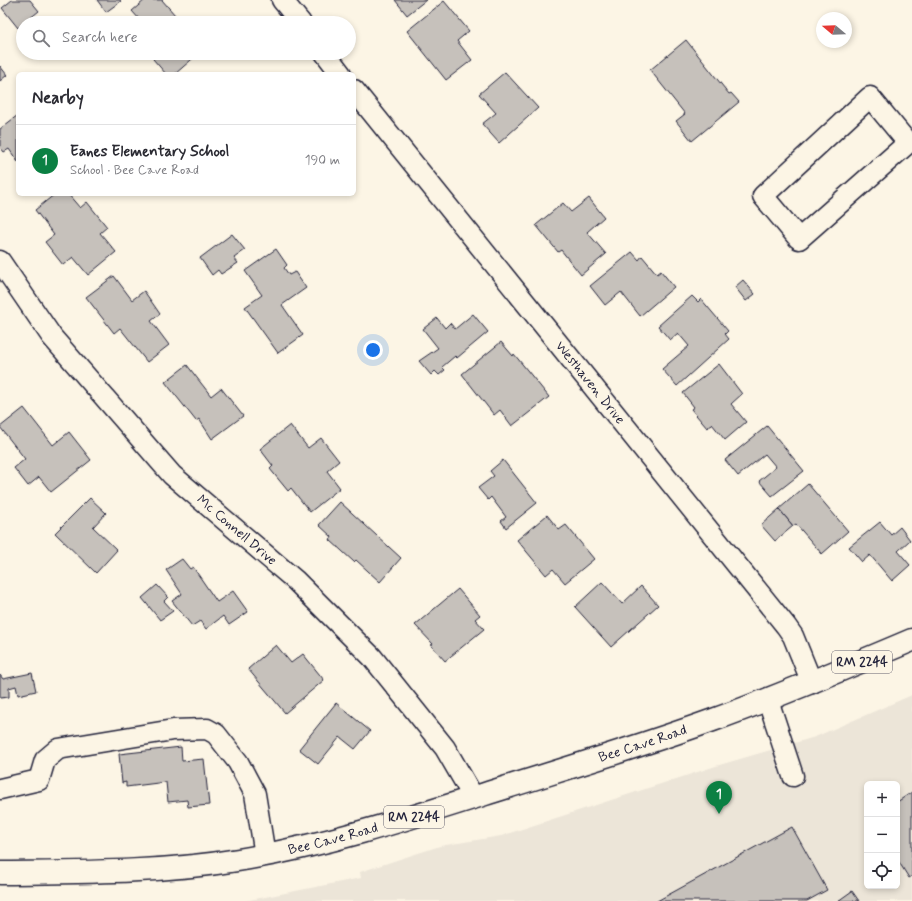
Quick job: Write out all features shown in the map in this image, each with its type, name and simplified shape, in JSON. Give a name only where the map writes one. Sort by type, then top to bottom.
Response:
[{"type":"main road","name":"RM 2244","points":[[812,683],[912,640]]},
{"type":"main road","name":"Bee Cave Road","points":[[0,873],[134,871],[201,865],[265,855],[337,839],[474,798],[671,735],[812,683]]},
{"type":"street","points":[[282,0],[295,16]]},
{"type":"street","points":[[330,60],[339,72]]},
{"type":"street","name":"Westhaven Drive","points":[[356,92],[786,626],[793,636],[812,683]]},
{"type":"street","points":[[870,97],[911,143],[799,239],[763,196],[870,97]]},
{"type":"street","name":"Mc Connell Drive","points":[[0,262],[52,337],[172,475],[295,580],[372,657],[445,748],[474,798]]},
{"type":"street","points":[[768,700],[793,776]]},
{"type":"street","points":[[0,789],[39,780],[45,760],[58,749],[173,730],[207,729],[216,734],[238,762],[256,794],[265,855]]},
{"type":"shaded area","points":[[912,695],[912,901],[245,901],[361,878],[360,872],[440,846],[501,836],[716,766],[815,737]]},
{"type":"building","points":[[12,0],[30,0],[39,11],[33,16],[16,16],[16,26],[2,8]]},
{"type":"building","points":[[97,0],[120,0],[121,1],[106,12]]},
{"type":"building","points":[[145,0],[162,0],[176,16],[136,16],[132,11]]},
{"type":"building","points":[[395,0],[426,0],[407,15]]},
{"type":"building","points":[[444,1],[469,31],[457,41],[472,60],[446,80],[407,31]]},
{"type":"building","points":[[686,40],[729,94],[731,93],[739,102],[692,141],[676,121],[685,114],[650,70]]},
{"type":"building","points":[[154,60],[191,60],[177,72],[164,72]]},
{"type":"building","points":[[0,66],[7,75],[0,81]]},
{"type":"building","points":[[505,72],[538,108],[499,143],[482,124],[496,113],[479,94]]},
{"type":"building","points":[[16,117],[16,159],[9,149],[4,152],[0,147],[0,129]]},
{"type":"building","points":[[52,196],[70,196],[80,208],[87,202],[107,227],[100,233],[116,252],[88,275],[73,257],[63,265],[45,242],[54,235],[35,210]]},
{"type":"building","points":[[589,198],[604,217],[587,232],[606,254],[581,275],[561,250],[558,252],[536,225],[563,203],[571,212]]},
{"type":"building","points":[[232,234],[245,250],[234,258],[238,263],[221,274],[218,270],[212,275],[200,258]]},
{"type":"building","points":[[276,249],[287,265],[284,268],[289,275],[295,272],[306,288],[282,305],[303,335],[278,353],[245,307],[262,295],[245,271]]},
{"type":"building","points":[[632,252],[639,260],[642,256],[657,274],[661,271],[674,287],[640,316],[621,292],[605,305],[590,286]]},
{"type":"building","points":[[114,276],[132,300],[144,291],[160,314],[151,321],[169,345],[147,362],[120,328],[114,333],[86,297]]},
{"type":"building","points":[[743,280],[755,294],[746,301],[735,287]]},
{"type":"building","points":[[692,296],[698,302],[701,299],[728,331],[725,334],[729,339],[677,386],[662,369],[689,346],[678,333],[670,340],[658,326]]},
{"type":"building","points":[[473,314],[488,332],[457,358],[455,356],[442,367],[445,370],[439,375],[435,371],[431,375],[419,361],[438,348],[423,329],[437,318],[445,328],[450,323],[455,329]]},
{"type":"building","points":[[501,342],[513,356],[514,354],[549,397],[512,426],[500,410],[494,415],[462,374]]},
{"type":"building","points":[[719,364],[742,394],[731,404],[746,422],[725,440],[712,424],[707,428],[691,409],[694,407],[683,393]]},
{"type":"building","points":[[187,365],[211,396],[221,388],[243,416],[212,439],[199,419],[196,421],[165,382]]},
{"type":"building","points":[[24,408],[53,445],[69,432],[91,460],[51,492],[39,477],[28,486],[14,468],[25,459],[0,427]]},
{"type":"building","points":[[290,425],[308,448],[321,438],[339,461],[327,471],[340,488],[310,512],[291,488],[288,491],[270,469],[273,466],[260,449]]},
{"type":"building","points":[[767,426],[804,471],[772,496],[759,481],[776,467],[765,454],[738,476],[725,460]]},
{"type":"building","points":[[503,460],[537,503],[506,528],[501,521],[506,517],[491,497],[488,500],[478,488],[494,476],[490,471]]},
{"type":"building","points":[[808,484],[848,531],[822,554],[796,524],[793,526],[779,509]]},
{"type":"building","points":[[90,498],[106,513],[93,527],[117,550],[96,573],[55,533]]},
{"type":"building","points":[[340,502],[401,558],[380,582],[356,560],[354,562],[330,540],[332,537],[319,525]]},
{"type":"building","points":[[779,509],[793,526],[775,541],[761,525]]},
{"type":"building","points":[[547,515],[559,530],[566,525],[594,559],[565,583],[553,569],[546,575],[517,540]]},
{"type":"building","points":[[880,522],[891,535],[900,527],[910,540],[898,551],[910,565],[892,581],[870,555],[862,562],[849,547]]},
{"type":"building","points":[[182,559],[190,569],[193,567],[217,602],[233,591],[248,612],[229,625],[223,616],[206,629],[200,621],[192,626],[172,601],[182,594],[166,570]]},
{"type":"building","points":[[602,582],[622,604],[641,586],[658,605],[611,647],[575,607]]},
{"type":"building","points":[[157,585],[168,597],[164,601],[173,611],[160,620],[142,598]]},
{"type":"building","points":[[458,589],[480,615],[475,619],[484,629],[445,661],[431,645],[433,644],[415,625]]},
{"type":"building","points":[[276,645],[291,663],[303,654],[324,680],[285,713],[248,669]]},
{"type":"building","points":[[32,673],[36,691],[18,695],[16,686],[9,688],[9,697],[0,698],[0,675],[3,679]]},
{"type":"building","points":[[336,703],[370,731],[355,749],[340,737],[318,764],[299,749]]},
{"type":"building","points":[[181,747],[182,761],[204,759],[209,805],[188,807],[187,800],[168,802],[166,782],[126,787],[126,782],[122,783],[119,754]]},
{"type":"building","points":[[912,792],[912,876],[909,878],[900,864],[900,800]]},
{"type":"building","points":[[792,827],[827,890],[807,901],[657,901]]},
{"type":"building","points":[[852,891],[859,901],[838,901]]},
{"type":"place","name":"Eanes Elementary School","points":[[719,814]]}]
